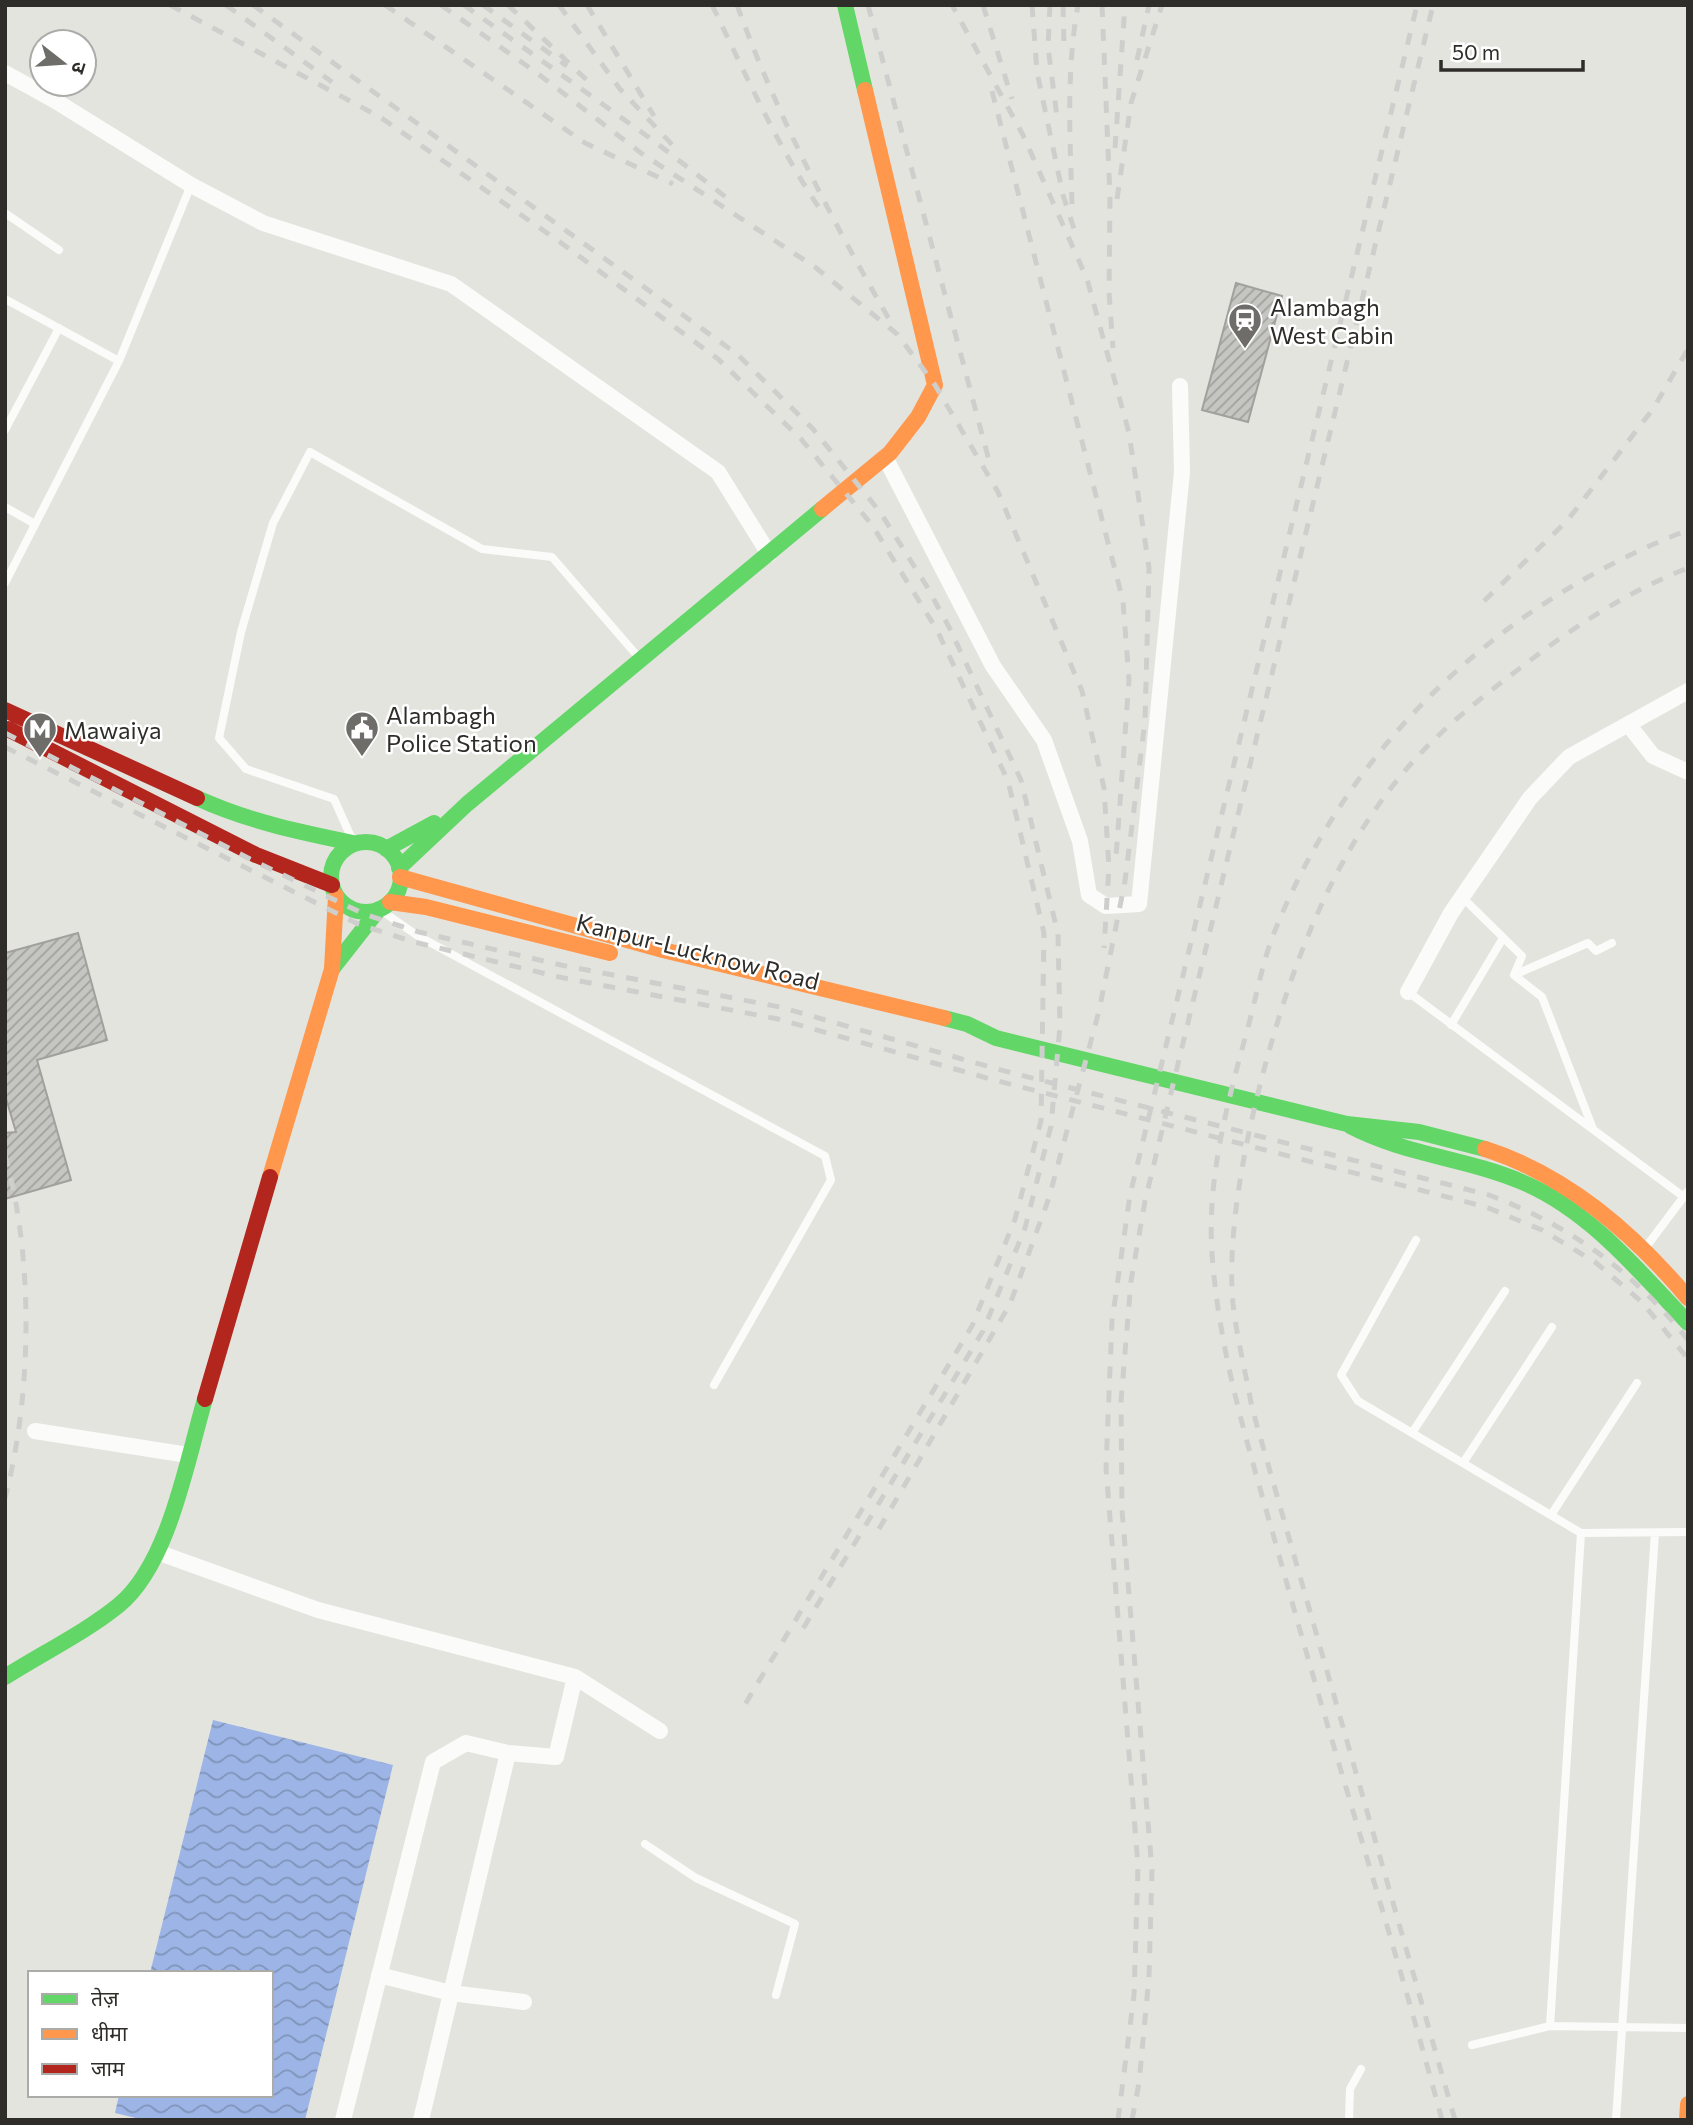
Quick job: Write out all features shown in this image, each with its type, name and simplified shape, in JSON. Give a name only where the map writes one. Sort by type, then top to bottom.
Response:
[{"type":"main road","points":[[332,969],[385,906],[399,873],[467,804],[885,457],[918,417],[935,385],[845,5]]},
{"type":"main road","points":[[5,710],[233,814],[291,831],[353,843],[371,843],[386,849],[399,873]]},
{"type":"main road","name":"Kanpur-Lucknow Road","points":[[5,728],[256,855],[334,890],[351,909],[360,912],[385,906],[426,907],[893,1023]]},
{"type":"main road","points":[[386,849],[467,804]]},
{"type":"main road","points":[[5,1677],[119,1605],[145,1577],[157,1552],[332,969],[335,860],[353,843]]},
{"type":"main road","name":"Kanpur-Lucknow Road","points":[[399,873],[663,950],[967,1024],[996,1038],[1346,1124]]},
{"type":"main road","name":"Kanpur-Lucknow Road","points":[[960,1040],[996,1038]]},
{"type":"main road","points":[[1346,1124],[1381,1124],[1491,1151],[1539,1170],[1580,1196],[1688,1298]]},
{"type":"main road","points":[[1346,1124],[1373,1140],[1525,1183],[1578,1218],[1633,1266],[1688,1323]]},
{"type":"main road","points":[[1687,2120],[1688,2104]]},
{"type":"street","points":[[5,73],[54,100],[191,185],[262,223],[451,284],[718,472],[769,554]]},
{"type":"street","points":[[885,457],[993,666],[1044,740],[1080,841],[1089,895],[1106,906],[1139,904],[1182,472],[1180,386]]},
{"type":"street","points":[[1408,992],[1462,897],[1530,799],[1569,757],[1688,691]]},
{"type":"street","points":[[1628,724],[1653,756],[1688,772]]},
{"type":"street","points":[[35,1431],[188,1455]]},
{"type":"street","points":[[157,1552],[318,1610],[575,1677],[660,1731]]},
{"type":"street","points":[[343,2120],[433,1762],[466,1743],[508,1753],[555,1758],[575,1677]]},
{"type":"street","points":[[421,2120],[508,1753]]},
{"type":"street","points":[[379,1975],[451,1993],[524,2002]]},
{"type":"lane","points":[[5,583],[119,361],[191,185]]},
{"type":"lane","points":[[5,213],[60,250]]},
{"type":"lane","points":[[5,299],[119,361]]},
{"type":"lane","points":[[5,430],[58,328]]},
{"type":"lane","points":[[353,843],[334,799],[246,769],[219,738],[242,632],[272,523],[310,452],[482,548],[552,557],[642,661]]},
{"type":"lane","points":[[5,507],[36,524]]},
{"type":"lane","points":[[1462,897],[1522,956],[1514,975]]},
{"type":"lane","points":[[385,906],[418,936],[825,1156],[831,1180],[713,1385]]},
{"type":"lane","points":[[385,906],[418,936]]},
{"type":"lane","points":[[1451,1024],[1503,938]]},
{"type":"lane","points":[[1514,975],[1588,943],[1596,951],[1612,943]]},
{"type":"lane","points":[[1514,975],[1542,997],[1593,1129]]},
{"type":"lane","points":[[1408,992],[1686,1194],[1642,1252]]},
{"type":"lane","points":[[1416,1240],[1341,1375],[1358,1401],[1581,1534],[1688,1532]]},
{"type":"lane","points":[[1412,1433],[1505,1291]]},
{"type":"lane","points":[[1462,1463],[1552,1327]]},
{"type":"lane","points":[[1551,1516],[1637,1383]]},
{"type":"lane","points":[[1616,2120],[1655,1533]]},
{"type":"lane","points":[[1550,2026],[1581,1534]]},
{"type":"lane","points":[[645,1844],[695,1878],[795,1924],[776,1995]]},
{"type":"lane","points":[[1472,2045],[1550,2026],[1688,2028]]},
{"type":"lane","points":[[1349,2120],[1350,2089],[1361,2069]]},
{"type":"water","points":[[213,1720],[393,1765],[305,2120],[144,2120],[115,2113],[119,2097],[273,2097],[273,1971],[150,1971]]},
{"type":"building","points":[[1236,283],[1282,296],[1248,422],[1202,410]]},
{"type":"building","points":[[78,933],[107,1040],[37,1060],[71,1180],[5,1199],[5,1133],[16,1132],[5,1095],[5,953]]},
{"type":"railway","points":[[170,5],[380,117],[560,242],[718,359],[801,439],[872,525],[937,630],[1008,781],[1044,933],[1041,1121],[1015,1219],[972,1326],[744,1706]]},
{"type":"railway","points":[[226,5],[332,82]]},
{"type":"railway","points":[[253,5],[737,354],[813,429],[880,512],[926,585],[949,627],[1021,780],[1058,934],[1060,1026],[1051,1126],[1025,1228],[983,1331],[801,1632]]},
{"type":"railway","points":[[385,5],[585,143],[673,184]]},
{"type":"railway","points":[[441,5],[537,73],[641,153],[815,267],[897,334],[935,385],[998,492],[1082,691],[1104,788],[1109,867],[1104,948]]},
{"type":"railway","points":[[464,5],[654,141],[732,202]]},
{"type":"railway","points":[[483,5],[567,66]]},
{"type":"railway","points":[[508,5],[593,86]]},
{"type":"railway","points":[[559,5],[620,89],[678,151]]},
{"type":"railway","points":[[587,5],[654,116]]},
{"type":"railway","points":[[712,5],[777,137],[822,212]]},
{"type":"railway","points":[[737,5],[788,128],[849,248],[893,326]]},
{"type":"railway","points":[[868,5],[991,468]]},
{"type":"railway","points":[[879,1529],[1010,1304],[1049,1198],[1099,1011],[1125,881],[1145,721],[1149,568],[1129,433],[1087,279],[1023,135],[952,5]]},
{"type":"railway","points":[[983,5],[1012,99]]},
{"type":"railway","points":[[1032,5],[1037,72],[1063,195],[1077,238]]},
{"type":"railway","points":[[1050,5],[1048,47],[1057,117]]},
{"type":"railway","points":[[1063,5],[1064,47]]},
{"type":"railway","points":[[1072,204],[1070,80],[1078,5]]},
{"type":"railway","points":[[1102,5],[1110,197],[1109,292],[1113,348]]},
{"type":"railway","points":[[1115,148],[1125,5]]},
{"type":"railway","points":[[1137,60],[1149,5]]},
{"type":"railway","points":[[1117,199],[1131,103],[1162,5]]},
{"type":"railway","points":[[1118,2120],[1134,1995],[1138,1866],[1106,1468],[1112,1321],[1130,1195],[1417,5]]},
{"type":"railway","points":[[1132,2120],[1139,2083],[1149,1977],[1152,1870],[1122,1510],[1121,1401],[1131,1281],[1145,1201],[1433,5]]},
{"type":"railway","points":[[992,91],[1123,601],[1129,680],[1116,857]]},
{"type":"railway","points":[[1484,601],[1567,521],[1653,409],[1688,349]]},
{"type":"railway","points":[[1442,2120],[1301,1635],[1230,1373],[1212,1254],[1212,1199],[1219,1145],[1269,946],[1306,864],[1344,800],[1389,741],[1439,688],[1494,639],[1554,597],[1619,560],[1688,530]]},
{"type":"railway","points":[[1455,2120],[1252,1408],[1233,1304],[1232,1251],[1238,1196],[1259,1089],[1298,960],[1334,878],[1381,801],[1436,737],[1528,662],[1605,609],[1688,568]]},
{"type":"railway","points":[[5,733],[250,859],[364,914],[419,932],[561,965],[780,1007],[997,1069],[1489,1195],[1547,1221],[1599,1254],[1646,1293],[1688,1340]]},
{"type":"railway","points":[[5,747],[358,924],[414,942],[559,977],[778,1019],[994,1080],[1486,1207],[1542,1230],[1595,1262],[1642,1302],[1688,1359]]},
{"type":"railway","points":[[5,1155],[21,1238],[26,1326],[20,1415],[5,1498]]},
{"type":"traffic: fast","points":[[845,5],[865,90]]},
{"type":"traffic: fast","points":[[399,868],[467,804],[822,509]]},
{"type":"traffic: fast","points":[[197,798],[254,819],[353,843]]},
{"type":"traffic: fast","points":[[386,849],[434,823]]},
{"type":"traffic: fast","points":[[366,842],[385,848],[395,858],[401,877],[395,896],[385,906],[366,912],[347,906],[337,896],[331,877],[337,858],[347,848],[366,842]]},
{"type":"traffic: fast","points":[[332,969],[379,909]]},
{"type":"traffic: fast","points":[[944,1018],[967,1024],[996,1038],[1347,1124],[1419,1132],[1485,1149]]},
{"type":"traffic: fast","points":[[1350,1126],[1392,1144],[1501,1174],[1546,1194],[1591,1225],[1612,1244],[1688,1323]]},
{"type":"traffic: fast","points":[[5,1677],[92,1624],[119,1605],[136,1587],[151,1564],[174,1510],[205,1399]]},
{"type":"traffic: slow","points":[[822,509],[890,453],[918,417],[935,385],[865,90]]},
{"type":"traffic: slow","points":[[400,877],[663,950],[944,1018]]},
{"type":"traffic: slow","points":[[270,1177],[332,969],[336,896]]},
{"type":"traffic: slow","points":[[390,902],[426,907],[610,953]]},
{"type":"traffic: slow","points":[[1485,1149],[1544,1174],[1597,1209],[1645,1251],[1688,1298]]},
{"type":"traffic: slow","points":[[1687,2120],[1688,2104]]},
{"type":"traffic: jam","points":[[5,710],[197,798]]},
{"type":"traffic: jam","points":[[8,729],[256,855],[332,885]]},
{"type":"traffic: jam","points":[[205,1399],[270,1177]]},
{"type":"place","name":"Alambagh West Cabin","points":[[1245,350]]},
{"type":"place","name":"Alambagh Police Station","points":[[362,758]]},
{"type":"place","name":"Mawaiya","points":[[40,759]]}]
